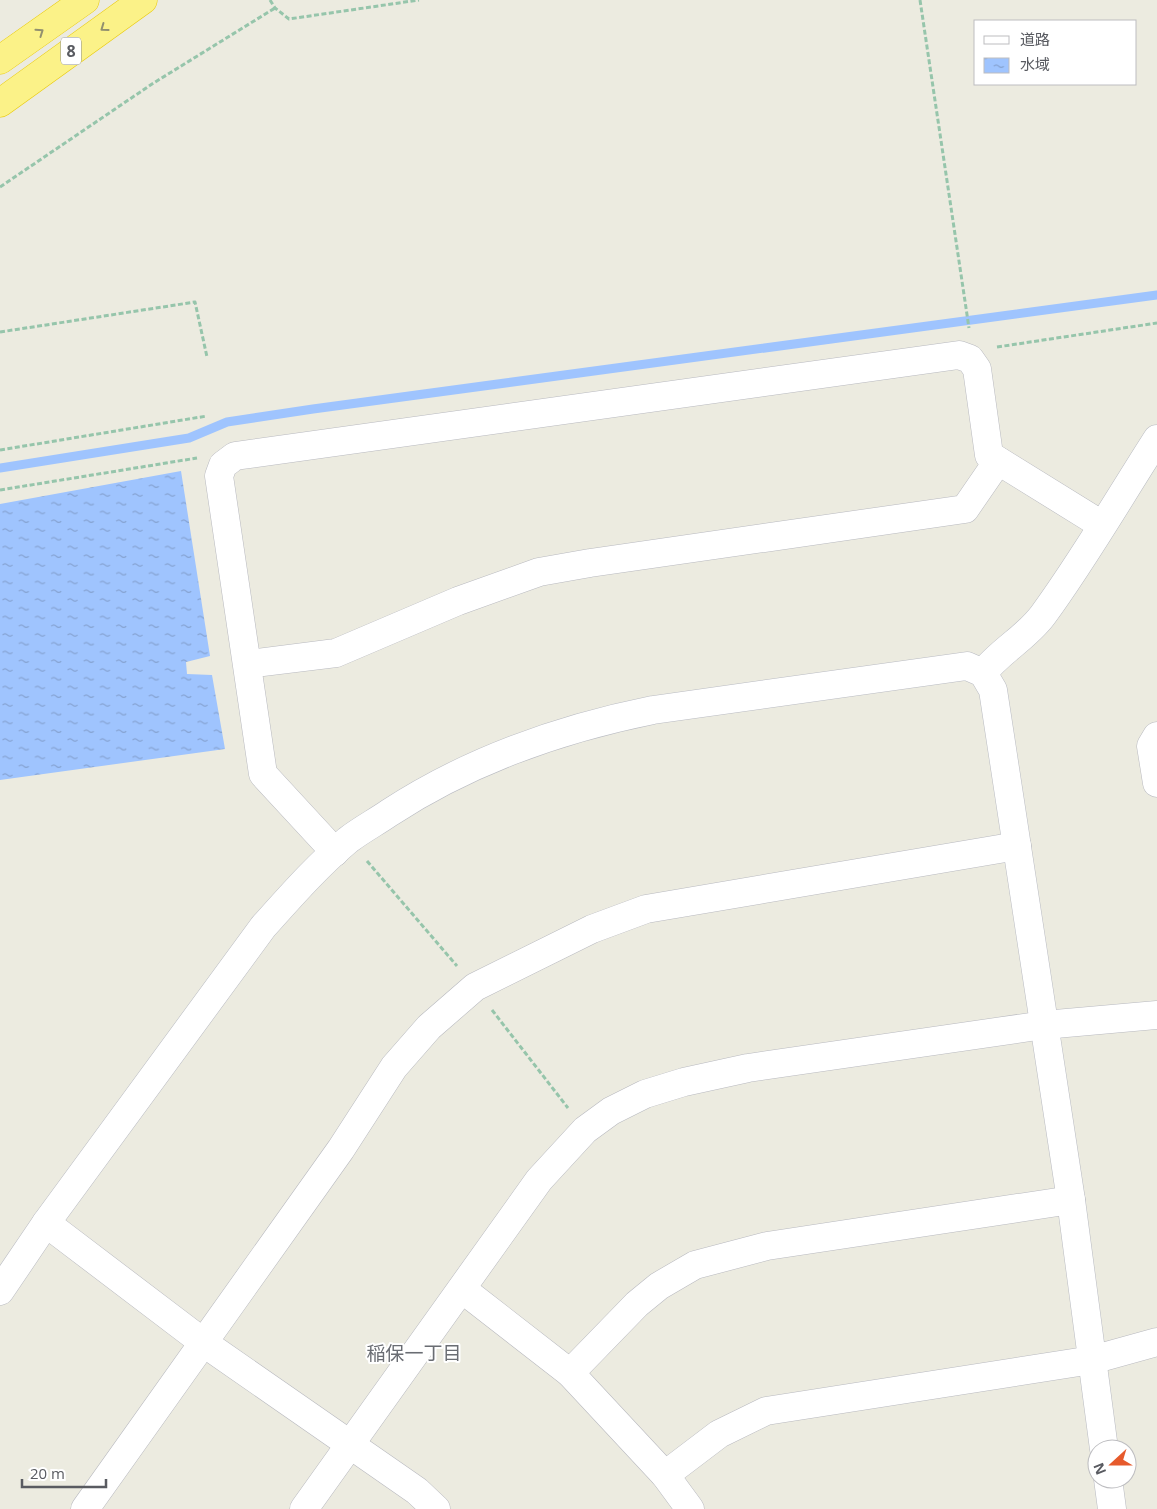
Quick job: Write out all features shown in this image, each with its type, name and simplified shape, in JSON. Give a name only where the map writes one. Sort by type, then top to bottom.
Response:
[{"type":"highway","name":"8","points":[[0,60],[85,0]]},
{"type":"highway","name":"8","points":[[0,103],[144,0]]},
{"type":"street","points":[[335,852],[263,774],[219,476],[223,465],[235,456],[958,355],[970,348],[977,369],[989,455],[1102,525]]},
{"type":"street","points":[[983,672],[993,660],[1008,650],[1042,616],[1157,439]]},
{"type":"street","points":[[248,664],[336,652],[458,601],[539,572],[600,561],[965,509],[998,460]]},
{"type":"street","points":[[0,1290],[263,927],[300,886],[349,839],[414,796],[471,766],[526,744],[603,720],[653,710],[967,666],[983,672],[993,690],[1071,1200],[1103,1439]]},
{"type":"street","points":[[1157,736],[1151,746],[1157,783]]},
{"type":"street","points":[[85,1509],[340,1149],[394,1067],[429,1027],[475,987],[592,929],[646,910],[1017,846]]},
{"type":"street","points":[[304,1509],[538,1180],[585,1130],[612,1111],[645,1094],[684,1082],[748,1068],[1044,1025],[1157,1015]]},
{"type":"street","points":[[570,1373],[637,1304],[659,1286],[695,1265],[767,1246],[1071,1200]]},
{"type":"street","points":[[46,1224],[204,1343],[418,1491],[436,1509]]},
{"type":"street","points":[[462,1289],[570,1373],[665,1475],[690,1509]]},
{"type":"street","points":[[665,1475],[719,1434],[766,1411],[1092,1360],[1157,1342]]},
{"type":"street","points":[[1109,1489],[1112,1509]]},
{"type":"path","points":[[270,0],[275,8],[289,19],[419,0]]},
{"type":"path","points":[[920,0],[970,348],[994,348],[1157,323]]},
{"type":"path","points":[[0,187],[152,84],[275,8]]},
{"type":"path","points":[[0,332],[195,302],[207,357]]},
{"type":"path","points":[[0,450],[207,416]]},
{"type":"path","points":[[0,490],[203,456]]},
{"type":"water","points":[[181,471],[210,656],[186,662],[187,674],[212,675],[225,749],[0,780],[0,504]]},
{"type":"waterway","points":[[0,468],[189,438],[227,422],[313,409],[1157,295]]},
{"type":"district","name":"稲保一丁目","points":[[414,1353]]}]
